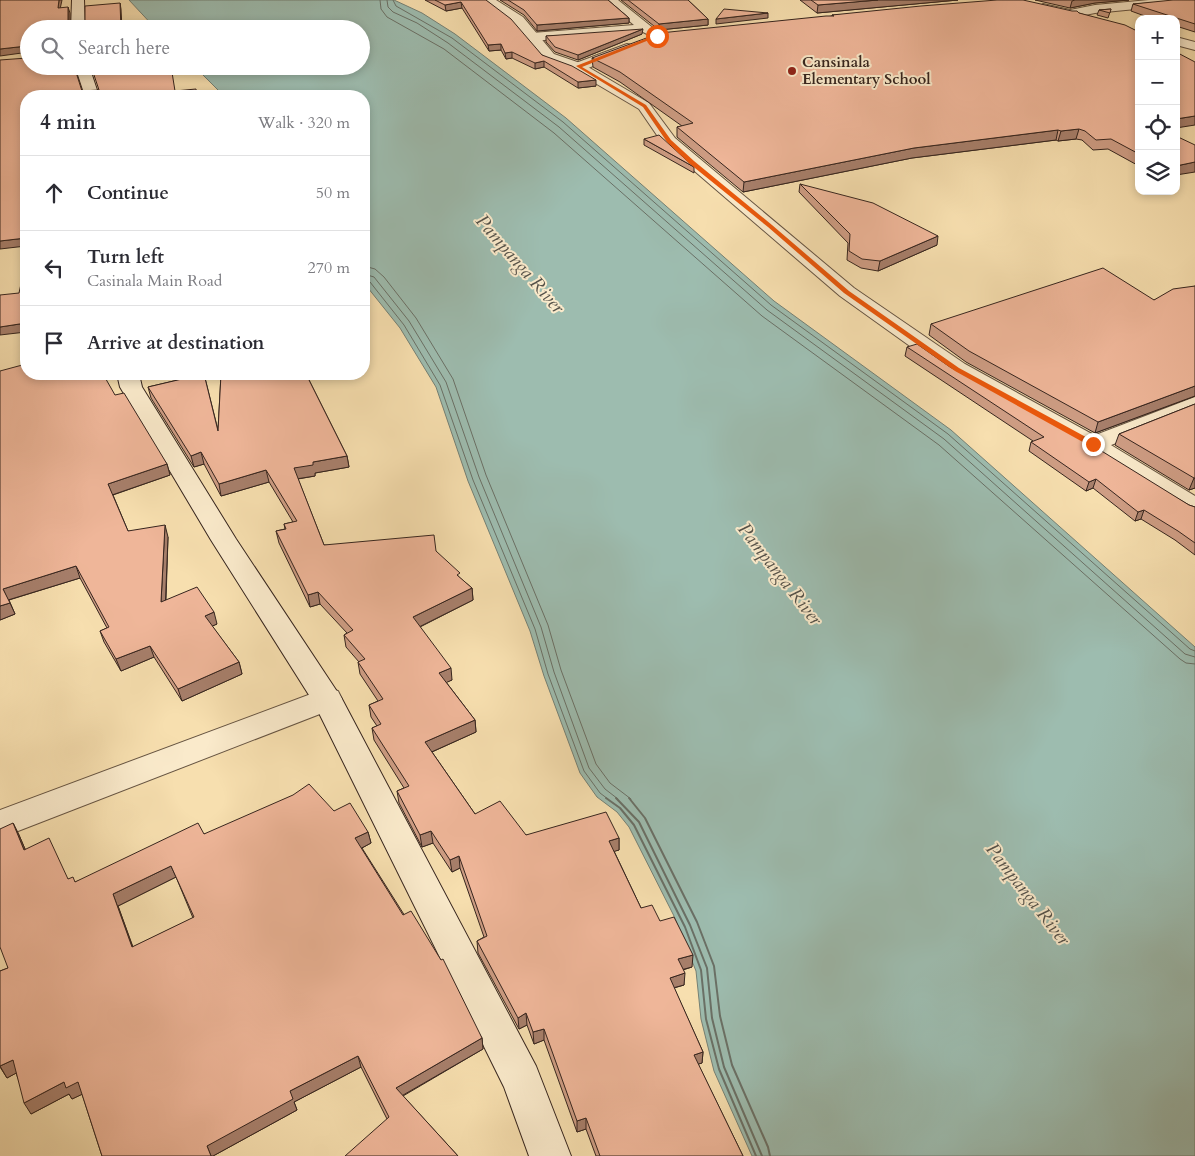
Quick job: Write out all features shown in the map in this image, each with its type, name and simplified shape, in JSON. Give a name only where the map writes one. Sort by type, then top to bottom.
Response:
[{"type":"street","points":[[78,0],[78,20]]},
{"type":"street","points":[[488,0],[518,20],[549,57],[578,66],[644,106],[669,141],[846,292],[957,369],[1093,444],[1195,507]]},
{"type":"street","points":[[578,66],[662,35],[644,28],[610,0]]},
{"type":"street","points":[[1070,14],[1095,9],[1187,0]]},
{"type":"street","points":[[1034,6],[1096,21]]},
{"type":"street","points":[[532,37],[644,28]]},
{"type":"street","points":[[1180,42],[1195,46]]},
{"type":"street","points":[[1180,55],[1195,53]]},
{"type":"street","points":[[85,75],[90,90]]},
{"type":"street","points":[[129,380],[131,387],[188,480],[327,699],[522,1080],[550,1156]]},
{"type":"street","points":[[1093,444],[1195,404]]},
{"type":"street","points":[[0,824],[327,699]]},
{"type":"water","name":"Pampanga River","points":[[129,0],[394,0],[422,13],[455,34],[566,118],[774,301],[951,430],[1195,647],[1195,1156],[752,1156],[714,1071],[701,1019],[696,971],[674,916],[629,827],[617,812],[597,797],[580,773],[544,676],[530,631],[468,481],[436,387],[400,328],[370,290],[370,90],[218,90],[203,75],[370,75],[370,20],[148,20]]},
{"type":"building","points":[[0,0],[59,0],[58,8],[68,7],[68,20],[20,20],[20,47],[0,49]]},
{"type":"building","points":[[435,0],[486,0],[511,19],[542,55],[572,66],[596,80],[578,82],[544,61],[535,63],[512,52],[505,53],[501,44],[488,45],[461,2],[445,5]]},
{"type":"building","points":[[508,0],[608,0],[629,18],[537,25],[524,10]]},
{"type":"building","points":[[628,0],[688,0],[708,19],[659,24]]},
{"type":"building","points":[[811,0],[878,0],[818,5]]},
{"type":"building","points":[[997,0],[1023,0],[1077,11],[1125,25],[1135,30],[1135,152],[1111,139],[1096,140],[1085,131],[1079,129],[1058,130],[914,148],[744,182],[677,127],[693,123],[620,72],[592,58],[660,33]]},
{"type":"building","points":[[1195,0],[1195,24],[1180,19],[1180,15],[1167,15],[1133,4]]},
{"type":"building","points":[[120,3],[121,20],[85,20],[85,6]]},
{"type":"building","points":[[724,9],[768,13],[716,19]]},
{"type":"building","points":[[1111,9],[1110,13],[1099,10]]},
{"type":"building","points":[[643,29],[578,55],[555,47],[546,36]]},
{"type":"building","points":[[1180,54],[1195,62],[1195,116],[1180,118]]},
{"type":"building","points":[[20,59],[20,75],[77,75],[82,90],[20,90],[20,239],[0,241],[0,60]]},
{"type":"building","points":[[94,75],[172,75],[175,90],[99,90]]},
{"type":"building","points":[[659,135],[694,167],[644,139]]},
{"type":"building","points":[[1180,138],[1195,145],[1195,162],[1180,165]]},
{"type":"building","points":[[800,184],[873,203],[938,236],[880,261],[862,259],[849,251],[850,234]]},
{"type":"building","points":[[1103,268],[1154,300],[1173,289],[1195,286],[1195,386],[1098,422],[969,351],[931,324]]},
{"type":"building","points":[[20,288],[20,324],[0,327],[0,295],[19,293]]},
{"type":"building","points":[[917,344],[950,367],[1087,442],[1195,507],[1195,543],[1144,510],[1138,512],[1096,479],[1089,482],[1031,442],[1044,437],[907,347]]},
{"type":"building","points":[[20,366],[20,380],[106,380],[115,395],[124,393],[167,464],[108,484],[128,531],[165,525],[161,602],[197,587],[214,612],[205,616],[239,662],[178,689],[150,646],[116,659],[100,631],[109,627],[76,566],[3,589],[10,603],[0,606],[0,371]]},
{"type":"building","points":[[178,380],[205,380],[218,431],[221,380],[309,380],[347,456],[313,462],[313,465],[294,468],[324,545],[434,535],[436,551],[460,573],[457,575],[472,588],[413,617],[451,668],[439,673],[475,720],[425,742],[475,814],[500,801],[526,835],[606,812],[619,838],[609,841],[641,908],[652,905],[660,921],[674,917],[693,955],[678,959],[685,973],[670,978],[703,1052],[694,1055],[743,1156],[600,1156],[586,1118],[577,1121],[544,1029],[533,1032],[526,1013],[518,1018],[477,941],[487,936],[459,856],[450,860],[431,831],[420,835],[397,791],[409,786],[372,728],[381,724],[369,705],[383,699],[358,662],[365,659],[344,635],[353,630],[318,592],[308,595],[276,531],[286,529],[284,524],[297,521],[266,470],[219,484],[201,452],[191,456],[148,387]]},
{"type":"building","points":[[1195,404],[1195,478],[1119,434]]},
{"type":"building","points":[[309,784],[334,811],[350,803],[368,832],[355,838],[403,915],[411,911],[441,960],[443,959],[482,1038],[396,1088],[458,1156],[345,1156],[389,1117],[358,1056],[290,1091],[293,1099],[207,1146],[211,1156],[102,1156],[78,1082],[66,1088],[64,1082],[24,1103],[13,1060],[0,1066],[0,971],[8,968],[0,947],[0,829],[13,823],[24,850],[49,838],[68,879],[73,877],[75,882],[198,823],[204,834],[293,795]],"holes":[[[171,866],[194,917],[132,947],[113,894]]]},
{"type":"place","name":"Cansinala Elementary School","points":[[792,71]]},
{"type":"route","points":[[657,36],[578,66],[644,106],[669,141],[846,292],[957,369],[1093,444]]}]
